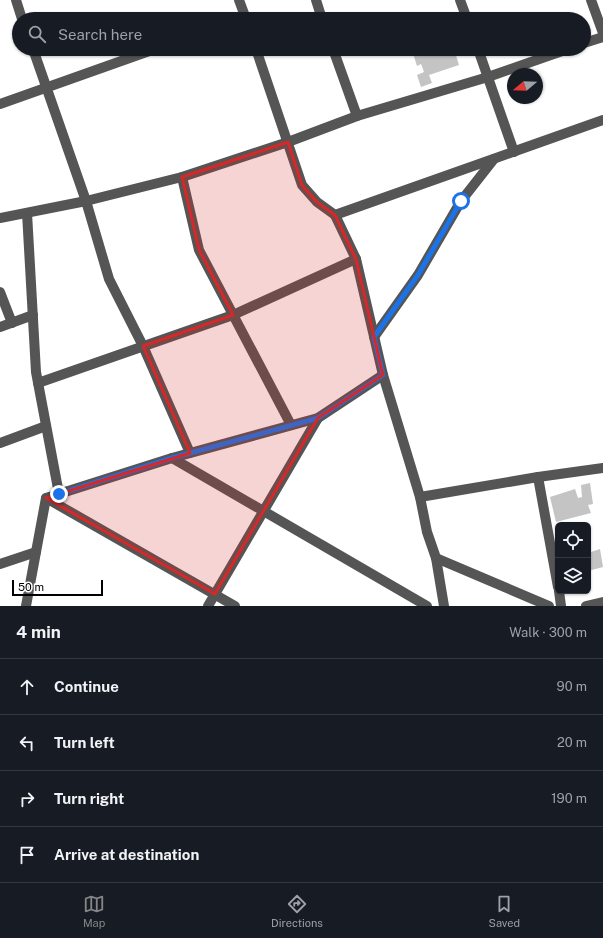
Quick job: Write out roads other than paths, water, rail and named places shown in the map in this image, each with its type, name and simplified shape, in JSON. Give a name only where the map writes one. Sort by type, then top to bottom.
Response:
[{"type":"street","points":[[16,0],[20,12]]},
{"type":"street","points":[[239,0],[242,12]]},
{"type":"street","points":[[316,0],[320,12]]},
{"type":"street","points":[[460,0],[464,12]]},
{"type":"street","points":[[591,0],[603,33]]},
{"type":"street","points":[[591,41],[603,37]]},
{"type":"street","points":[[35,56],[86,201],[109,279],[143,346],[190,453]]},
{"type":"street","points":[[0,104],[135,56]]},
{"type":"street","points":[[258,56],[302,185],[317,202],[335,215],[356,259],[383,375],[420,497],[427,532],[436,558],[444,606]]},
{"type":"street","points":[[335,56],[356,116]]},
{"type":"street","points":[[480,56],[514,152]]},
{"type":"street","points":[[0,218],[86,201],[182,177],[288,142],[356,116],[488,77],[548,56]]},
{"type":"street","points":[[335,215],[603,120]]},
{"type":"street","points":[[374,337],[418,275],[461,201],[494,159]]},
{"type":"street","points":[[182,177],[199,250],[291,425]]},
{"type":"street","points":[[27,213],[36,372],[59,494]]},
{"type":"street","points":[[38,383],[233,315],[356,259]]},
{"type":"street","points":[[0,292],[12,323]]},
{"type":"street","points":[[0,327],[33,315]]},
{"type":"street","points":[[46,498],[172,458],[318,418],[383,375]]},
{"type":"street","points":[[208,606],[318,418]]},
{"type":"street","points":[[0,443],[46,426]]},
{"type":"street","points":[[172,458],[427,606]]},
{"type":"street","points":[[420,497],[538,477],[603,468]]},
{"type":"street","points":[[538,477],[555,570]]},
{"type":"street","points":[[26,606],[46,498]]},
{"type":"street","points":[[46,498],[235,606]]},
{"type":"street","points":[[0,564],[36,552]]},
{"type":"street","points":[[436,558],[549,606]]},
{"type":"street","points":[[559,594],[561,606]]},
{"type":"street","points":[[586,606],[603,602]]}]
